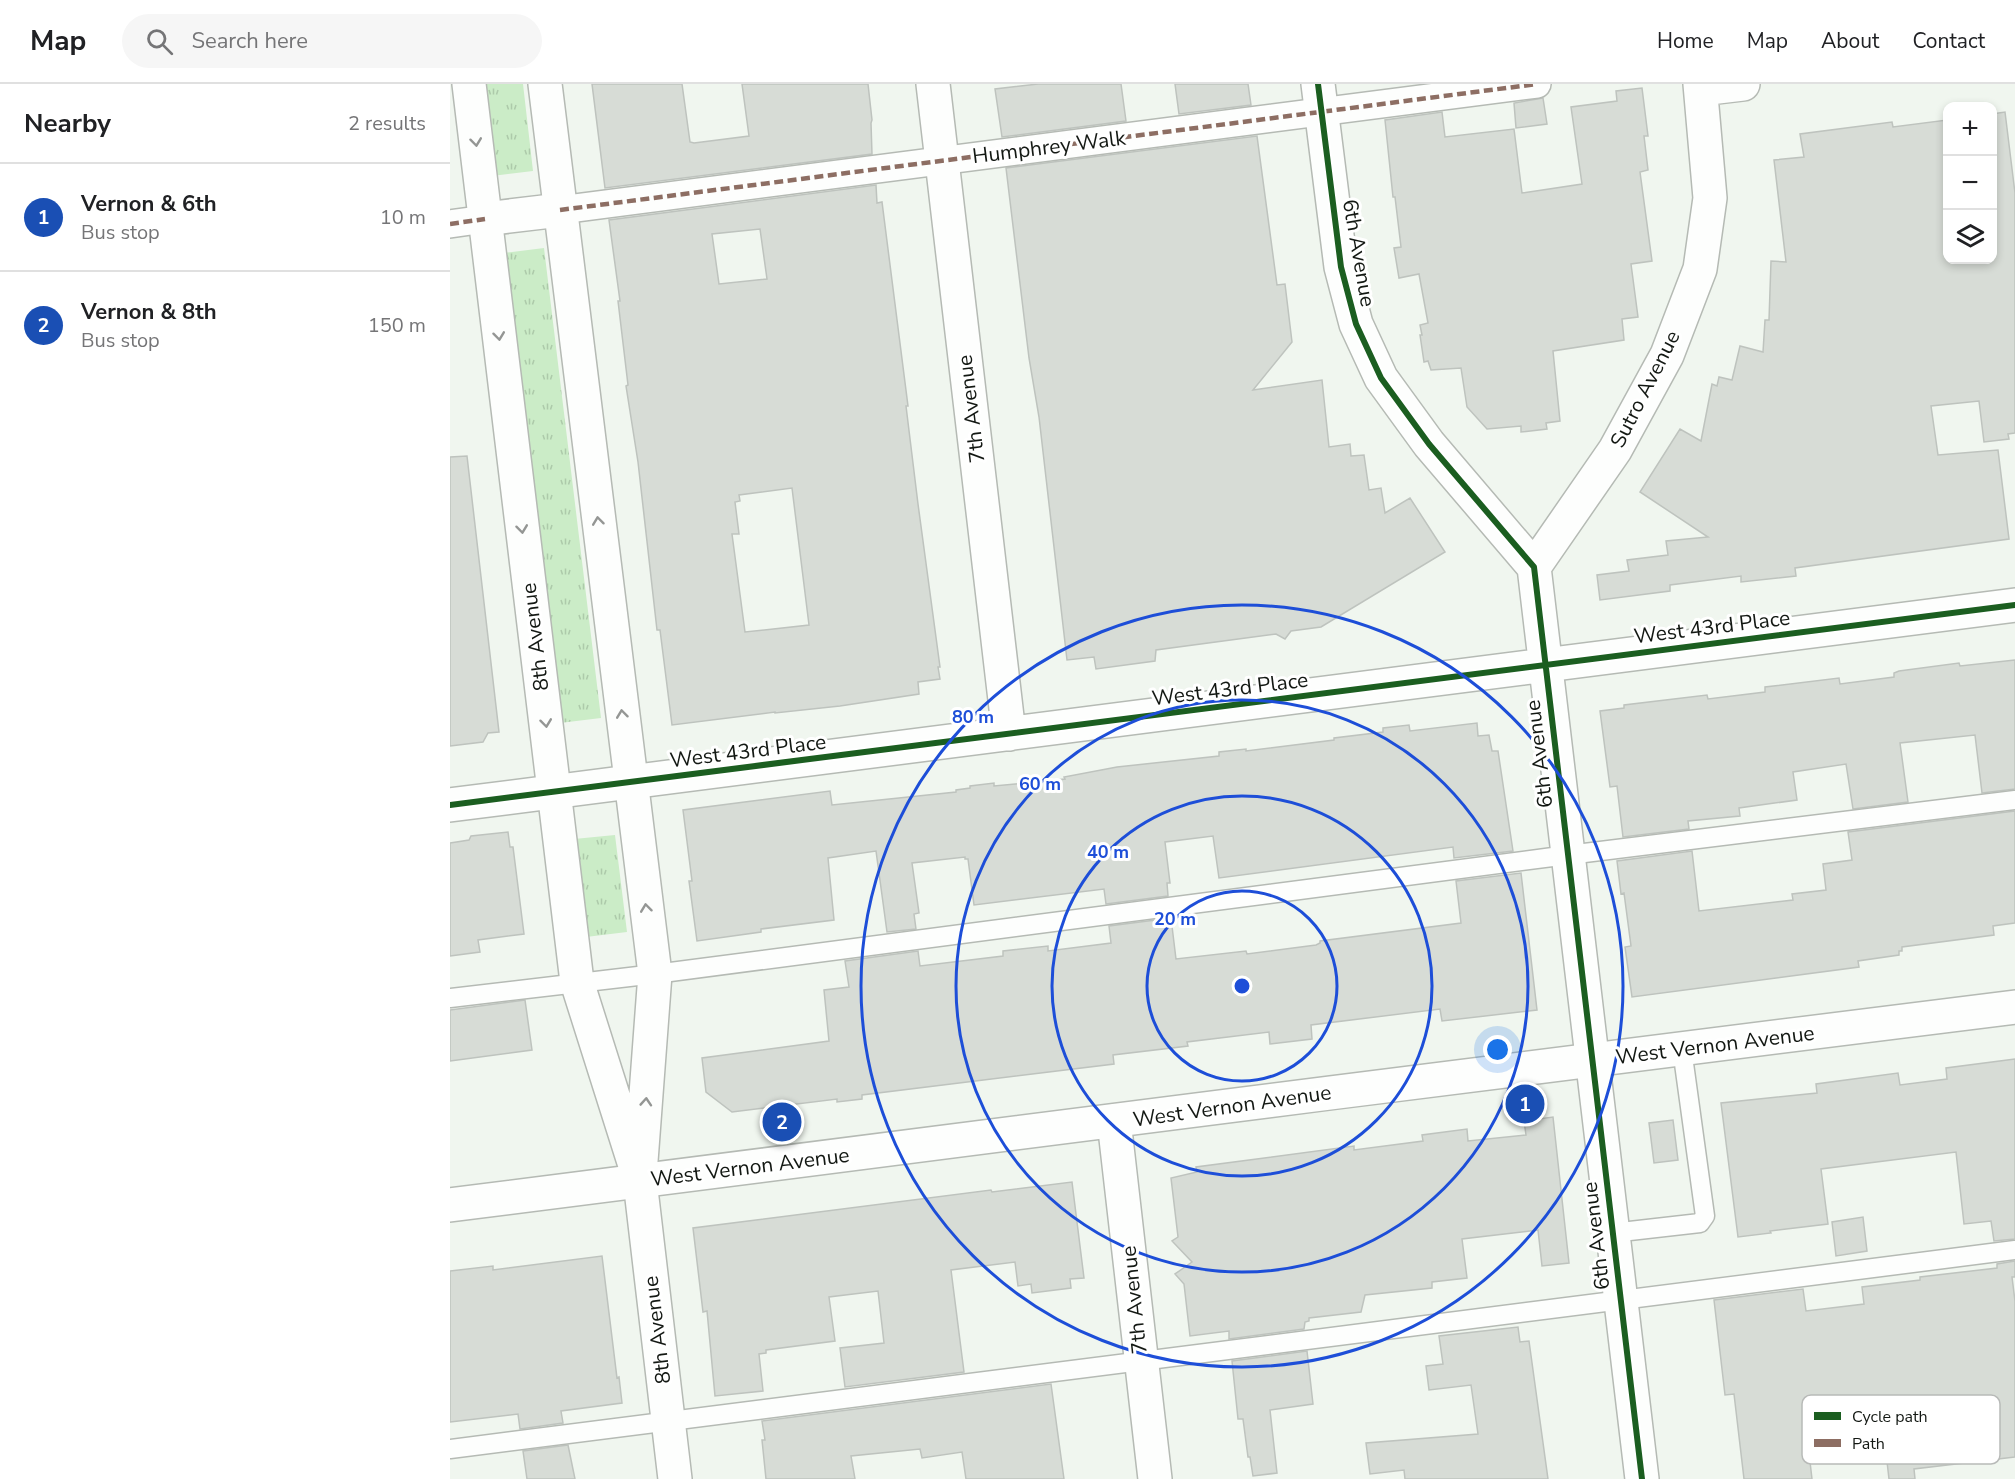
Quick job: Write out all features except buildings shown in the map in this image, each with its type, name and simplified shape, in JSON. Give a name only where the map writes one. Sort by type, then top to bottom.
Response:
[{"type":"street","name":"8th Avenue","points":[[469,84],[577,982],[640,1181]]},
{"type":"street","name":"8th Avenue","points":[[545,84],[655,974],[640,1181],[675,1479]]},
{"type":"street","name":"7th Avenue","points":[[933,84],[1010,734]]},
{"type":"street","name":"Humphrey Walk","points":[[560,210],[942,161],[1320,98],[1537,84]]},
{"type":"street","points":[[1700,87],[1743,84]]},
{"type":"street","name":"Sutro Avenue","points":[[1534,567],[1620,441],[1667,355],[1700,269],[1710,198],[1700,87]]},
{"type":"street","name":"6th Avenue","points":[[1320,98],[1341,267],[1356,324],[1380,378],[1429,444],[1534,567],[1642,1479]]},
{"type":"street","points":[[450,224],[560,210]]},
{"type":"street","name":"West 43rd Place","points":[[450,805],[2015,605]]},
{"type":"street","name":"West Vernon Avenue","points":[[450,1205],[1405,1082],[2015,1007]]},
{"type":"street","name":"7th Avenue","points":[[1114,1121],[1155,1479]]},
{"type":"lane","points":[[450,998],[655,974],[1568,855],[2015,800]]},
{"type":"lane","points":[[1612,1233],[1700,1223],[1706,1216],[1682,1049]]},
{"type":"lane","points":[[450,1449],[2015,1250]]},
{"type":"green space","points":[[481,84],[523,84],[533,171],[492,176]]},
{"type":"green space","points":[[544,248],[601,718],[560,723],[503,253]]},
{"type":"green space","points":[[615,835],[627,932],[586,937],[574,839]]},
{"type":"marked path","points":[[560,210],[1537,84]]},
{"type":"marked path","points":[[450,224],[485,219]]},
{"type":"cycle path","points":[[1318,84],[1341,267],[1356,324],[1381,378],[1429,444],[1534,567],[1642,1479]]},
{"type":"cycle path","points":[[450,805],[2015,605]]},
{"type":"place","name":"Vernon & 6th","points":[[1525,1104]]},
{"type":"place","name":"Vernon & 8th","points":[[782,1122]]}]
